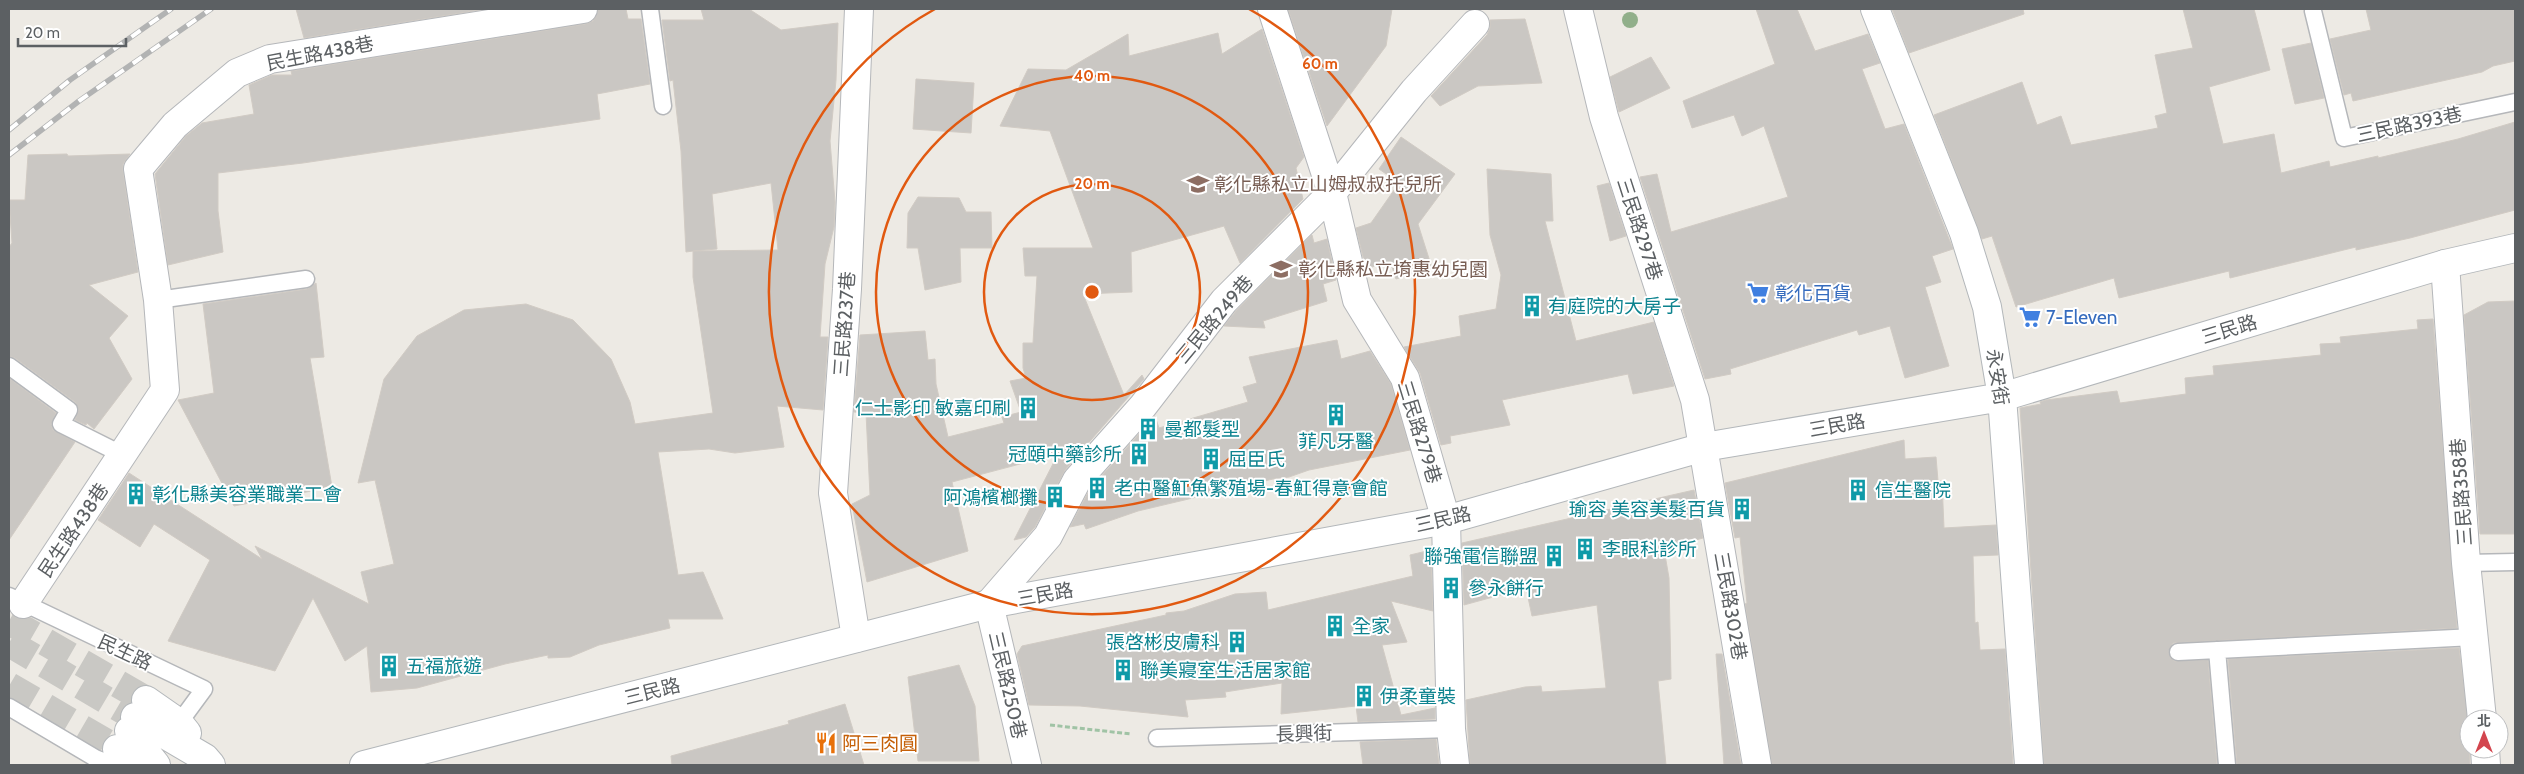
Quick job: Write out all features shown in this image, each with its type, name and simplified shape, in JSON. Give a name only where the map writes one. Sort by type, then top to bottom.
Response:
[{"type":"street","name":"民生路438巷","points":[[16,600],[123,455],[166,390],[158,300],[138,169],[175,125],[237,73],[270,59],[583,9]]},
{"type":"street","name":"三民路237巷","points":[[856,638],[833,493],[847,289],[859,9]]},
{"type":"street","name":"三民路279巷","points":[[1272,9],[1332,193],[1357,300],[1405,378],[1446,520]]},
{"type":"street","name":"三民路297巷","points":[[1578,9],[1604,118],[1695,400],[1704,448]]},
{"type":"street","name":"永安街","points":[[1875,9],[1964,233],[1986,307],[2002,397],[2029,765]]},
{"type":"street","name":"三民路249巷","points":[[989,604],[1048,536],[1077,480],[1143,406],[1224,301],[1332,193],[1414,91],[1475,24]]},
{"type":"street","name":"三民路","points":[[364,765],[989,604],[1446,520],[1704,448],[2002,397],[2444,264],[2515,248]]},
{"type":"street","name":"三民路358巷","points":[[2444,264],[2466,563],[2481,709]]},
{"type":"street","name":"三民路302巷","points":[[1704,448],[1757,765]]},
{"type":"street","points":[[1446,520],[1451,729],[1456,765]]},
{"type":"street","name":"三民路250巷","points":[[989,604],[1027,765]]},
{"type":"street","name":"民生路","points":[[121,744],[179,723],[208,762]]},
{"type":"street","name":"民生路","points":[[121,744],[208,762]]},
{"type":"street","name":"民生路","points":[[121,744],[156,765]]},
{"type":"lane","points":[[650,9],[663,106]]},
{"type":"lane","name":"三民路393巷","points":[[2313,11],[2344,138],[2515,102]]},
{"type":"lane","points":[[158,300],[306,279]]},
{"type":"lane","points":[[9,366],[69,410],[61,424],[123,455]]},
{"type":"lane","points":[[2466,563],[2515,562]]},
{"type":"lane","name":"民生路","points":[[16,600],[204,689],[179,723]]},
{"type":"lane","points":[[2178,652],[2474,637]]},
{"type":"lane","points":[[2217,650],[2227,765]]},
{"type":"lane","name":"民生路","points":[[9,707],[121,744]]},
{"type":"lane","name":"長興街","points":[[1156,738],[1451,729]]},
{"type":"path","points":[[1017,721],[1156,738]]},
{"type":"building","points":[[296,9],[486,9],[304,38]]},
{"type":"building","points":[[598,9],[626,9],[628,19],[641,19],[650,84],[597,94],[600,119],[303,163],[218,173],[218,211],[223,252],[168,265],[155,174],[186,136],[202,123],[254,114],[249,85],[272,75],[292,75],[291,71],[585,24],[593,21]]},
{"type":"building","points":[[701,9],[749,9],[781,30],[838,23],[836,80],[830,141],[835,202],[834,227],[825,264],[820,337],[828,337],[823,410],[777,406],[784,447],[735,453],[709,449],[658,452],[678,575],[703,572],[723,619],[668,619],[670,628],[599,645],[570,657],[548,658],[548,655],[505,664],[417,688],[371,692],[367,646],[345,661],[313,598],[275,671],[168,641],[210,560],[154,524],[140,547],[98,520],[129,473],[262,559],[255,546],[369,604],[361,572],[394,564],[375,480],[358,483],[384,379],[417,336],[464,310],[526,304],[573,320],[611,359],[630,402],[635,424],[713,413],[693,277],[693,251],[686,252],[681,151],[673,80],[670,81],[662,20],[704,20]],"holes":[[[771,183],[778,250],[693,251],[717,249],[712,194]]]},
{"type":"building","points":[[1288,9],[1392,9],[1386,46],[1327,126]]},
{"type":"building","points":[[1756,9],[1797,9],[1815,51],[1868,34],[1880,63],[1862,69],[1885,129],[1904,124],[1953,249],[1932,256],[1941,282],[1925,287],[1949,366],[1905,378],[1890,326],[1859,335],[1857,330],[1730,369],[1731,374],[1705,379],[1640,177],[1657,174],[1671,232],[1788,197],[1764,126],[1742,136],[1734,115],[1692,128],[1683,101],[1775,64]]},
{"type":"building","points":[[1892,9],[2023,9],[2024,14],[1909,53]]},
{"type":"building","points":[[2183,9],[2254,9],[2270,70],[2209,87],[2223,144],[2274,134],[2281,173],[2329,161],[2330,167],[2378,156],[2378,158],[2458,139],[2515,122],[2515,210],[2410,238],[2356,250],[2356,247],[2230,278],[2229,271],[2119,298],[2114,278],[2016,307],[1992,236],[1982,239],[1934,115],[2022,82],[2037,125],[2061,116],[2071,145],[2158,128],[2155,116],[2167,113],[2155,55],[2193,48]]},
{"type":"building","points":[[2366,9],[2515,9],[2515,61],[2493,66],[2482,72],[2353,101],[2351,93],[2344,95],[2330,39],[2371,30]]},
{"type":"building","points":[[1525,19],[1542,83],[1478,86],[1440,106],[1431,96],[1487,35],[1490,28],[1490,20]]},
{"type":"building","points":[[1262,29],[1304,157],[1296,168],[1303,199],[1240,263],[1224,226],[1131,252],[1132,292],[1083,294],[1124,395],[1142,375],[1144,379],[1065,470],[1035,527],[1026,537],[1014,540],[1058,454],[952,482],[968,551],[867,582],[852,504],[870,495],[866,413],[854,412],[860,335],[925,331],[928,360],[935,359],[936,384],[948,437],[1004,423],[1002,417],[1021,412],[1010,381],[1026,378],[1023,368],[1023,343],[1033,343],[1037,276],[1025,276],[1023,248],[1093,248],[1050,131],[1000,126],[1028,69],[1066,70],[1128,34],[1129,56],[1218,33],[1222,54]]},
{"type":"building","points":[[2311,43],[2324,98],[2295,104],[2282,49]]},
{"type":"building","points":[[1651,57],[1670,88],[1619,112],[1610,77]]},
{"type":"building","points":[[916,79],[974,83],[971,133],[913,129]]},
{"type":"building","points":[[1401,137],[1455,174],[1418,224],[1432,268],[1396,279],[1390,261],[1366,269],[1356,228],[1371,223],[1399,183],[1379,169]]},
{"type":"building","points":[[67,154],[68,156],[130,154],[123,164],[123,171],[138,272],[89,285],[128,316],[109,338],[132,379],[94,429],[87,423],[86,425],[75,420],[79,410],[75,402],[15,358],[9,356],[9,247],[12,243],[9,200],[25,200],[28,155]]},
{"type":"building","points":[[1487,169],[1551,174],[1553,221],[1545,221],[1576,341],[1654,322],[1674,386],[1633,394],[1628,374],[1502,400],[1510,425],[1450,436],[1451,443],[1441,445],[1420,373],[1404,347],[1461,336],[1459,316],[1496,309],[1501,275],[1490,235]]},
{"type":"building","points":[[1609,183],[1626,236],[1610,241],[1597,186]]},
{"type":"building","points":[[918,197],[959,198],[966,212],[991,212],[992,248],[960,248],[961,282],[925,290],[918,248],[907,248],[908,213]]},
{"type":"building","points":[[1312,235],[1314,243],[1327,239],[1336,280],[1323,284],[1327,301],[1263,321],[1265,328],[1224,326],[1236,311]]},
{"type":"building","points":[[316,283],[324,357],[310,358],[332,487],[234,506],[178,400],[214,393],[203,304],[307,289]]},
{"type":"building","points":[[2515,301],[2515,534],[2480,534],[2464,315],[2488,302]]},
{"type":"building","points":[[2433,319],[2457,628],[2173,643],[2168,652],[2174,661],[2208,660],[2217,765],[2044,765],[2020,408],[2041,404],[2040,402],[2046,400],[2117,391],[2120,403],[2186,394],[2185,378],[2214,375],[2213,366],[2321,355],[2320,344],[2341,343],[2340,337],[2418,329],[2417,320]]},
{"type":"building","points":[[1337,340],[1341,359],[1370,351],[1391,384],[1410,450],[1309,470],[1289,477],[1273,479],[1138,511],[1086,529],[1084,524],[1070,527],[1090,489],[1155,416],[1159,428],[1248,402],[1243,387],[1257,383],[1249,357]]},
{"type":"building","points":[[9,378],[56,413],[51,424],[53,430],[75,442],[9,540]]},
{"type":"building","points":[[1904,440],[1905,459],[1936,457],[1938,481],[1942,481],[1944,528],[1996,525],[1998,555],[1973,556],[1975,623],[1978,622],[1980,650],[2005,649],[2013,765],[1772,765],[1745,604],[1747,603],[1740,537],[1735,538],[1725,483]]},
{"type":"building","points":[[1694,490],[1703,538],[1664,549],[1669,578],[1671,679],[1658,681],[1666,765],[1470,765],[1466,700],[1525,687],[1541,686],[1542,692],[1606,688],[1597,605],[1532,616],[1526,588],[1464,605],[1462,543]]},
{"type":"building","points":[[1431,550],[1433,611],[1391,601],[1407,642],[1382,645],[1401,715],[1435,708],[1435,719],[1358,722],[1356,706],[1281,714],[1282,683],[1225,692],[1226,697],[1185,700],[1188,717],[1080,706],[1029,705],[1017,654],[1022,646],[1166,615],[1166,613],[1184,611],[1235,594],[1266,592],[1268,610],[1413,576],[1410,555]]},
{"type":"building","points":[[2459,648],[2467,709],[2459,709],[2459,759],[2470,759],[2470,765],[2237,765],[2228,659]]},
{"type":"building","points":[[1716,654],[1722,654],[1741,765],[1724,765]]},
{"type":"building","points":[[959,665],[975,706],[979,761],[918,761],[908,677]]},
{"type":"building","points":[[845,704],[864,765],[672,765],[671,756],[789,724],[788,721]]},
{"type":"building","points":[[1436,739],[1439,765],[1363,765],[1360,742]]},
{"type":"tunnel","points":[[9,621],[146,700]]},
{"type":"tunnel","points":[[9,643],[135,717]]},
{"type":"tunnel","points":[[9,686],[117,749]]},
{"type":"railway","points":[[9,130],[70,80],[171,9]]},
{"type":"railway","points":[[9,155],[79,101],[211,9]]},
{"type":"place","name":"彰化縣私立山姆叔叔托兒所","points":[[1198,184]]},
{"type":"place","name":"彰化縣私立堉惠幼兒園","points":[[1281,269]]},
{"type":"place","name":"彰化百貨","points":[[1758,293]]},
{"type":"place","name":"有庭院的大房子","points":[[1532,306]]},
{"type":"place","name":"7-Eleven","points":[[2030,317]]},
{"type":"place","name":"仁士影印 敏嘉印刷","points":[[1028,408]]},
{"type":"place","name":"菲凡牙醫","points":[[1336,415]]},
{"type":"place","name":"曼都髮型","points":[[1148,429]]},
{"type":"place","name":"冠頤中藥診所","points":[[1139,454]]},
{"type":"place","name":"屈臣氏","points":[[1211,459]]},
{"type":"place","name":"老中醫魟魚繁殖場-春魟得意會館","points":[[1097,488]]},
{"type":"place","name":"信生醫院","points":[[1858,490]]},
{"type":"place","name":"彰化縣美容業職業工會","points":[[136,494]]},
{"type":"place","name":"阿鴻檳榔攤","points":[[1055,497]]},
{"type":"place","name":"瑜容 美容美髮百貨","points":[[1742,509]]},
{"type":"place","name":"李眼科診所","points":[[1585,549]]},
{"type":"place","name":"聯強電信聯盟","points":[[1554,556]]},
{"type":"place","name":"參永餅行","points":[[1451,588]]},
{"type":"place","name":"全家","points":[[1335,626]]},
{"type":"place","name":"張啓彬皮膚科","points":[[1237,642]]},
{"type":"place","name":"五福旅遊","points":[[389,666]]},
{"type":"place","name":"聯美寢室生活居家館","points":[[1123,670]]},
{"type":"place","name":"伊柔童裝","points":[[1364,696]]},
{"type":"place","name":"阿三肉圓","points":[[826,743]]}]
